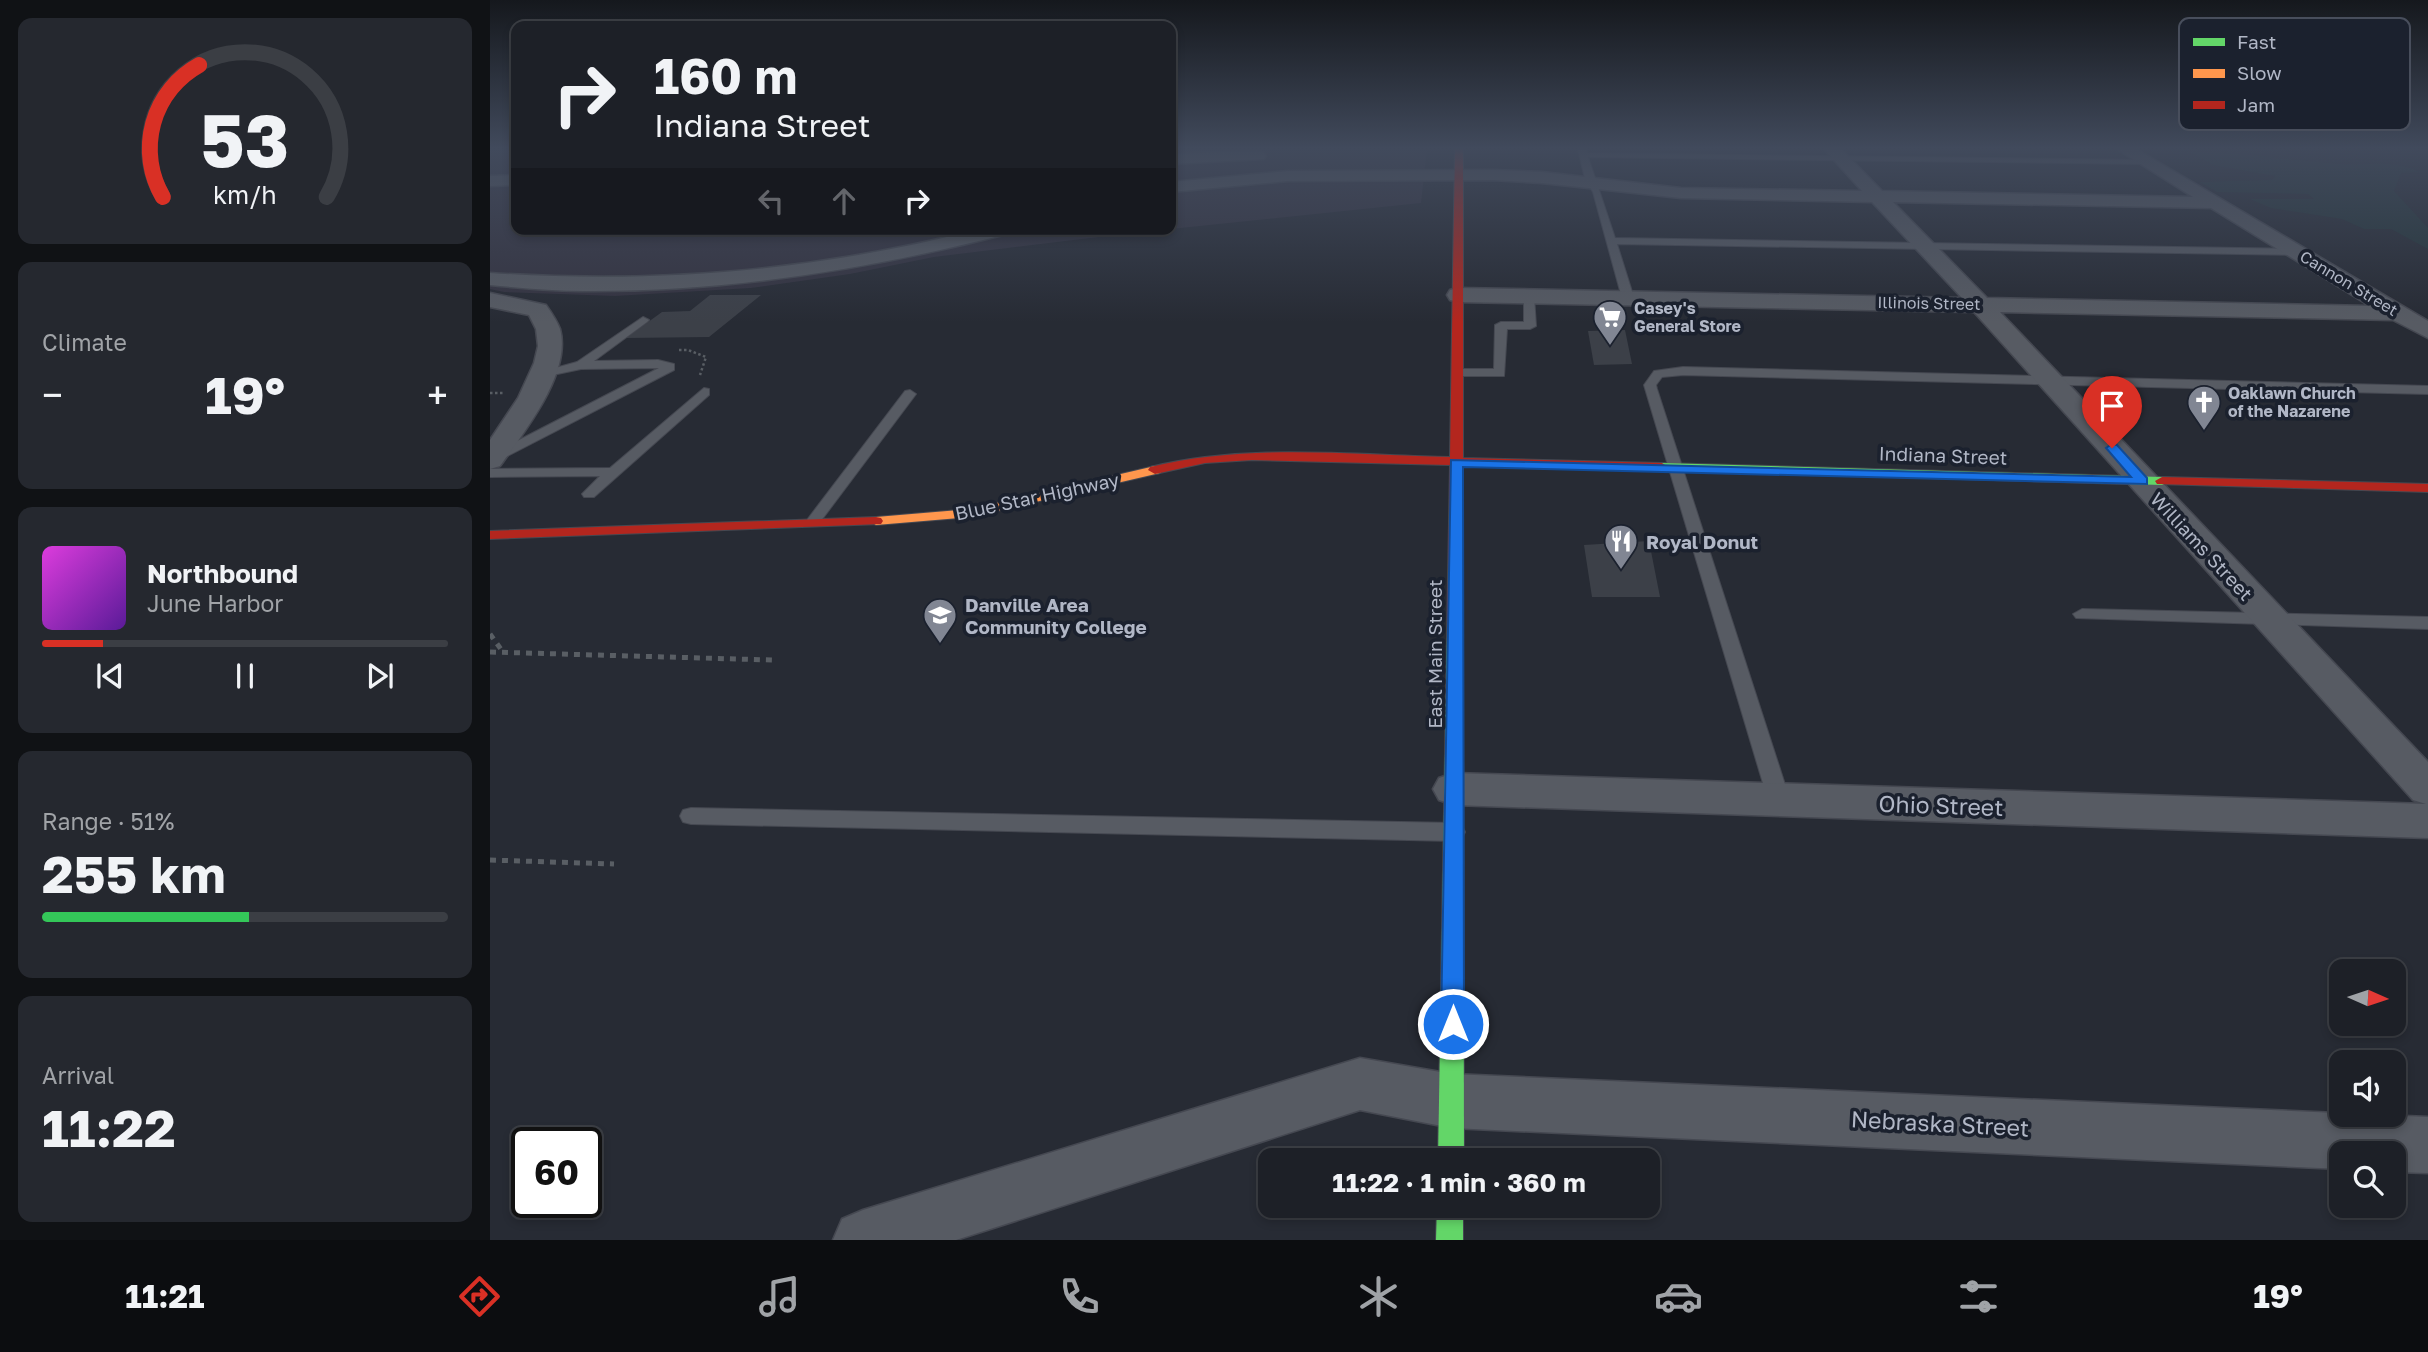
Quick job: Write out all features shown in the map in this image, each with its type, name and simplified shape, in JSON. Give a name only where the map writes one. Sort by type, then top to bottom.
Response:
[{"type":"street","name":"East Main Street","points":[[1451,1148],[1459,207]]},
{"type":"street","name":"Williams Street","points":[[1886,207],[2051,379],[2428,789]]},
{"type":"street","name":"Cannon Street","points":[[2221,207],[2428,331]]},
{"type":"street","points":[[490,279],[583,285],[739,279],[826,269],[927,251],[983,235]]},
{"type":"street","name":"Illinois Street","points":[[1458,295],[2399,313]]},
{"type":"street","points":[[490,300],[538,310],[548,330],[547,364],[537,391],[490,460]]},
{"type":"street","name":"Blue Star Highway","points":[[490,535],[812,523],[971,513],[1205,459],[1252,456],[1456,463]]},
{"type":"street","name":"Indiana Street","points":[[1456,463],[2428,488]]},
{"type":"street","name":"Ohio Street","points":[[1454,789],[2428,821]]},
{"type":"street","name":"Nebraska Street","points":[[863,1240],[1360,1084],[1452,1101],[2428,1145]]},
{"type":"street","points":[[1450,1218],[1450,1240]]},
{"type":"lane","points":[[1600,207],[1628,298]]},
{"type":"lane","points":[[1612,241],[2297,252]]},
{"type":"lane","points":[[1457,373],[1500,373],[1501,325],[1530,326],[1529,296]]},
{"type":"lane","points":[[581,365],[643,320]]},
{"type":"lane","points":[[490,460],[670,367],[658,364],[581,365],[543,373]]},
{"type":"lane","points":[[1779,800],[1650,385],[1658,374],[1683,371],[2428,390]]},
{"type":"lane","points":[[589,494],[704,392]]},
{"type":"lane","points":[[812,523],[910,394]]},
{"type":"lane","points":[[490,473],[613,472]]},
{"type":"lane","points":[[2082,614],[2428,623]]},
{"type":"lane","points":[[691,816],[1454,832]]},
{"type":"path","points":[[490,634],[503,652]]},
{"type":"path","points":[[491,652],[772,660]]},
{"type":"path","points":[[490,860],[614,864]]},
{"type":"shaded area","points":[[490,207],[511,207],[511,235],[1116,235],[934,257],[850,274],[751,288],[615,296],[504,292],[490,289]]},
{"type":"shaded area","points":[[1176,207],[1384,207],[1176,228]]},
{"type":"shaded area","points":[[2268,207],[2409,207],[2428,228],[2428,249],[2391,229],[2364,229],[2342,219]]},
{"type":"building","points":[[710,295],[761,295],[709,337],[626,338],[662,312],[690,311]]},
{"type":"building","name":"Casey's General Store","points":[[1625,330],[1632,364],[1594,365],[1588,331]]},
{"type":"building","name":"Royal Donut","points":[[1649,541],[1660,597],[1592,597],[1584,545]]},
{"type":"traffic: fast","points":[[1662,467],[2162,481]]},
{"type":"traffic: fast","points":[[1451,1148],[1455,636]]},
{"type":"traffic: fast","points":[[1450,1218],[1450,1240]]},
{"type":"traffic: slow","points":[[876,521],[971,513],[1155,470]]},
{"type":"traffic: jam","points":[[1455,636],[1459,207]]},
{"type":"traffic: jam","points":[[1155,470],[1205,459],[1252,456],[1662,467]]},
{"type":"traffic: jam","points":[[2162,481],[2428,488]]},
{"type":"traffic: jam","points":[[490,535],[876,521]]},
{"type":"place","name":"Casey's General Store","points":[[1610,347]]},
{"type":"place","name":"Oaklawn Church of the Nazarene","points":[[2204,432]]},
{"type":"place","name":"Royal Donut","points":[[1621,571]]},
{"type":"place","name":"Danville Area Community College","points":[[940,645]]},
{"type":"route","points":[[1453,1024],[1456,463],[2142,481],[2112,448]]}]
